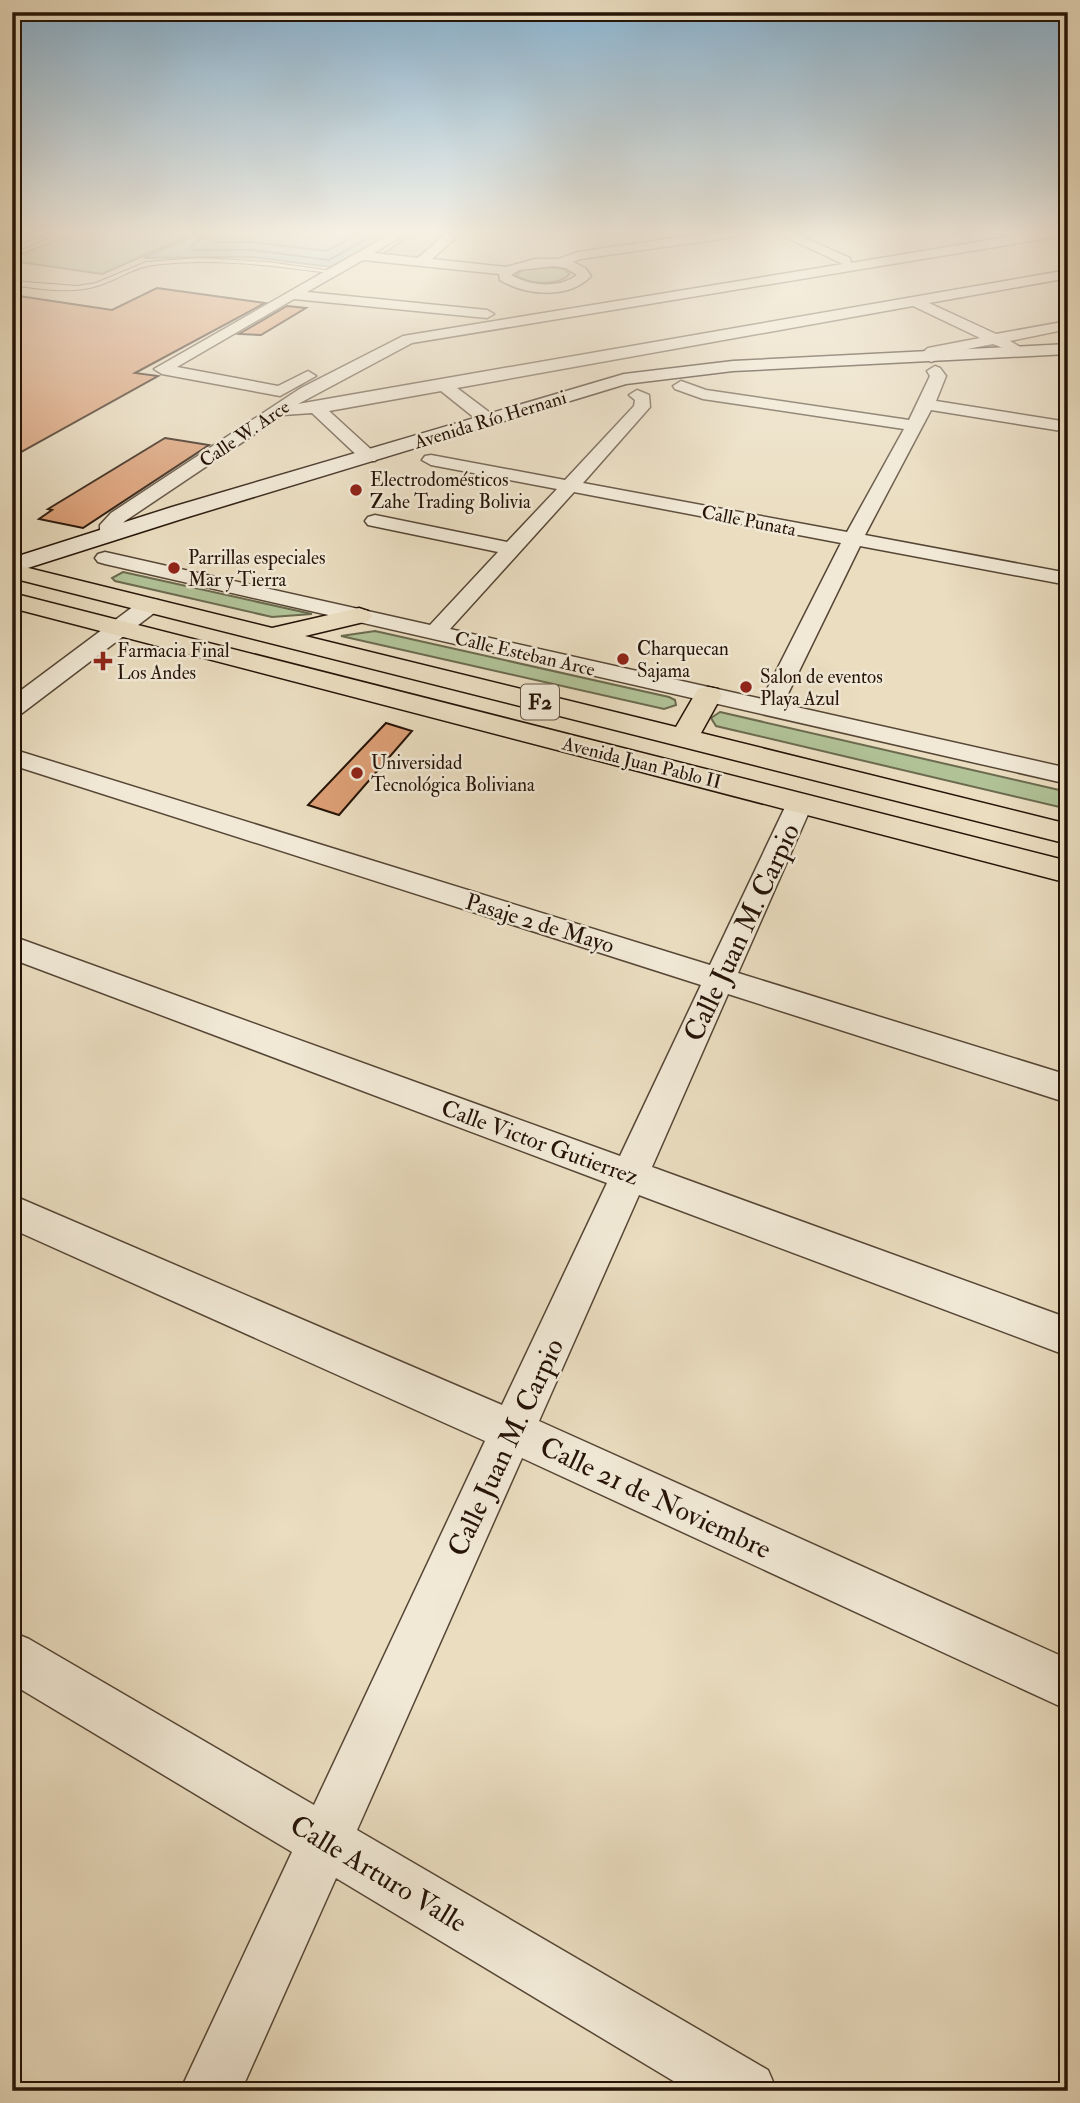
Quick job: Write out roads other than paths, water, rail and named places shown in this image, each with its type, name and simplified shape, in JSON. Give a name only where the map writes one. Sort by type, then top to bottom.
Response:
[{"type":"highway","name":"Avenida Juan Pablo II","points":[[12,568],[41,578],[1068,834]]},
{"type":"highway","name":"Avenida Juan Pablo II","points":[[12,600],[1068,872]]},
{"type":"highway","points":[[274,635],[359,615]]},
{"type":"highway","points":[[684,738],[708,695]]},
{"type":"street","points":[[229,331],[162,369],[316,408],[747,331]]},
{"type":"street","points":[[403,331],[404,336]]},
{"type":"street","name":"Calle W. Arce","points":[[404,336],[426,331]]},
{"type":"street","name":"Calle W. Arce","points":[[115,533],[110,530],[110,525],[279,400],[376,341],[437,331]]},
{"type":"street","points":[[679,331],[726,358],[733,366]]},
{"type":"street","points":[[982,331],[1022,352]]},
{"type":"street","points":[[769,709],[853,539],[938,380],[930,353],[1035,331]]},
{"type":"street","name":"Avenida Río Hernani","points":[[559,419],[637,395],[681,386],[1068,349]]},
{"type":"street","name":"Avenida Río Hernani","points":[[12,568],[180,512],[624,379],[733,366],[1068,365]]},
{"type":"street","points":[[445,386],[487,419]]},
{"type":"street","points":[[681,386],[703,394],[915,426]]},
{"type":"street","points":[[435,633],[642,407],[643,398],[637,395]]},
{"type":"street","points":[[926,404],[1068,427]]},
{"type":"street","points":[[316,408],[369,457]]},
{"type":"street","name":"Avenida Río Hernani","points":[[424,462],[469,448]]},
{"type":"street","name":"Calle Punata","points":[[424,462],[569,486],[1068,579]]},
{"type":"street","points":[[141,502],[180,512]]},
{"type":"street","points":[[375,522],[512,549]]},
{"type":"street","points":[[41,578],[144,546]]},
{"type":"street","name":"Calle Esteban Arce","points":[[92,562],[359,615],[1068,776]]},
{"type":"street","points":[[12,709],[150,605]]},
{"type":"street","name":"Pasaje 2 de Mayo","points":[[12,757],[1068,1089]]},
{"type":"street","name":"Calle Juan M. Carpio","points":[[209,2091],[800,803]]},
{"type":"street","name":"Calle Victor Gutierrez","points":[[12,947],[1068,1338]]},
{"type":"street","name":"Calle 21 de Noviembre","points":[[12,1211],[512,1432],[1068,1685]]},
{"type":"street","name":"Calle Arturo Valle","points":[[12,1656],[747,2091]]},
{"type":"place","name":"Electrodomésticos Zahe Trading Bolivia","points":[[356,490]]},
{"type":"place","name":"Parrillas especiales Mar y Tierra","points":[[174,568]]},
{"type":"place","name":"Charquecan Sajama","points":[[623,659]]},
{"type":"place","name":"Farmacia Final Los Andes","points":[[103,661]]},
{"type":"place","name":"Salon de eventos Playa Azul","points":[[746,687]]},
{"type":"place","name":"Universidad Tecnológica Boliviana","points":[[357,773]]}]
